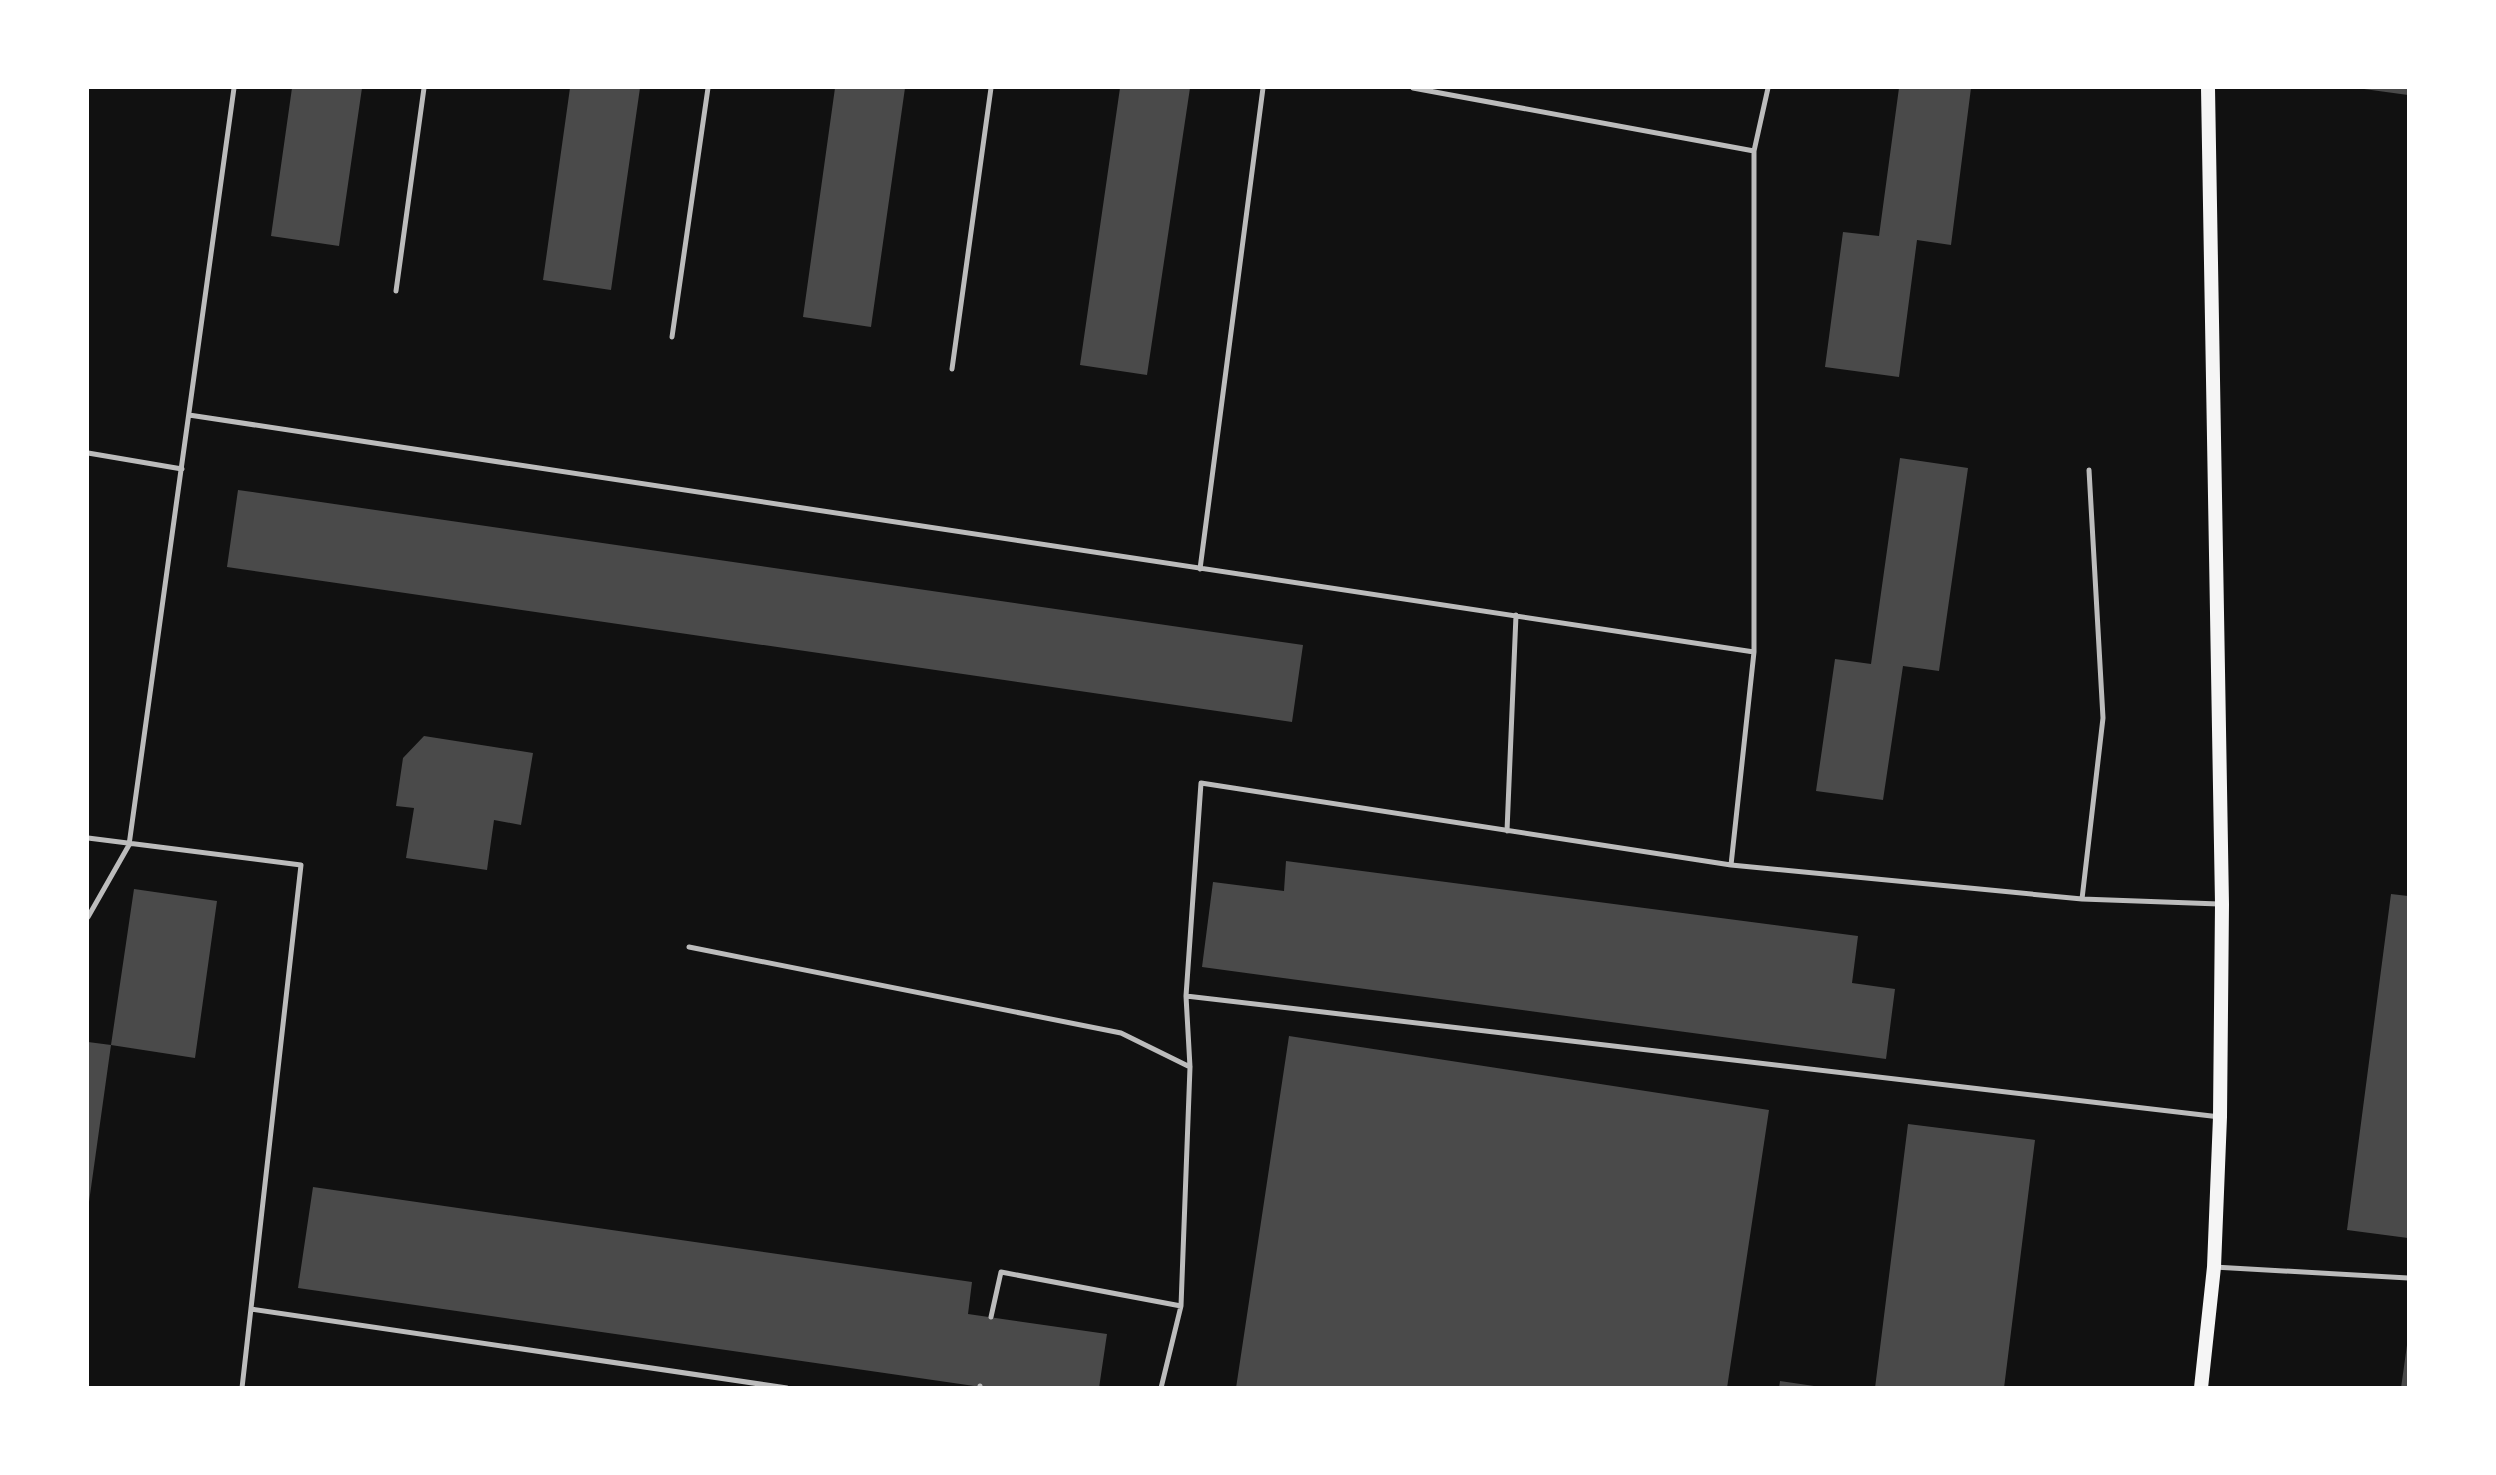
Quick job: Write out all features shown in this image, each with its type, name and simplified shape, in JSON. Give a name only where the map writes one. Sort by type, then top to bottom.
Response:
[{"type":"main road","points":[[2201,1388],[2214,1267],[2220,1117],[2222,904],[2208,88]]},
{"type":"lane","points":[[88,917],[130,845],[234,88]]},
{"type":"lane","points":[[396,291],[424,88]]},
{"type":"lane","points":[[672,337],[708,88]]},
{"type":"lane","points":[[952,369],[991,88]]},
{"type":"lane","points":[[1200,569],[1263,88]]},
{"type":"lane","points":[[1413,88],[1754,151]]},
{"type":"lane","points":[[1731,865],[1754,652],[1754,151],[1768,88]]},
{"type":"lane","points":[[190,415],[1754,652]]},
{"type":"lane","points":[[88,453],[182,469]]},
{"type":"lane","points":[[2082,898],[2103,718],[2089,470]]},
{"type":"lane","points":[[1507,831],[1516,615]]},
{"type":"lane","points":[[1161,1388],[1181,1306],[1190,1067],[1186,996],[1201,783],[1731,865],[2082,898],[2222,904]]},
{"type":"lane","points":[[88,838],[301,865],[242,1388]]},
{"type":"lane","points":[[690,947],[1121,1033],[1190,1067]]},
{"type":"lane","points":[[1186,996],[2220,1117]]},
{"type":"lane","points":[[2214,1267],[2409,1278]]},
{"type":"lane","points":[[991,1317],[1001,1272],[1181,1306]]},
{"type":"lane","points":[[251,1309],[787,1388]]},
{"type":"building","points":[[292,88],[362,88],[339,246],[271,236]]},
{"type":"building","points":[[570,88],[640,88],[611,290],[543,280]]},
{"type":"building","points":[[835,88],[905,88],[871,327],[803,317]]},
{"type":"building","points":[[1120,88],[1190,88],[1147,375],[1080,365]]},
{"type":"building","points":[[1899,88],[1971,88],[1951,245],[1917,240],[1899,377],[1825,367],[1843,232],[1879,236]]},
{"type":"building","points":[[2408,88],[2408,95],[2364,89]]},
{"type":"building","points":[[1900,458],[1968,468],[1939,671],[1903,666],[1883,800],[1816,791],[1835,659],[1871,664]]},
{"type":"building","points":[[238,490],[1303,645],[1292,722],[227,567]]},
{"type":"building","points":[[424,736],[533,753],[521,825],[494,820],[487,870],[406,858],[414,808],[396,806],[403,758]]},
{"type":"building","points":[[1286,861],[1858,936],[1852,983],[1895,989],[1886,1059],[1202,967],[1213,882],[1284,891]]},
{"type":"building","points":[[134,889],[217,901],[195,1058],[111,1045]]},
{"type":"building","points":[[2391,894],[2408,896],[2408,1238],[2347,1230]]},
{"type":"building","points":[[1289,1036],[1769,1110],[1727,1388],[1236,1388]]},
{"type":"building","points":[[88,1042],[111,1045],[89,1202],[88,1202]]},
{"type":"building","points":[[1908,1124],[2035,1140],[2004,1388],[1875,1388]]},
{"type":"building","points":[[313,1187],[972,1282],[968,1314],[1107,1334],[1099,1388],[988,1388],[298,1288]]},
{"type":"building","points":[[2407,1345],[2408,1388],[2401,1388]]},
{"type":"building","points":[[1780,1381],[1814,1386],[1814,1388],[1779,1388]]}]
